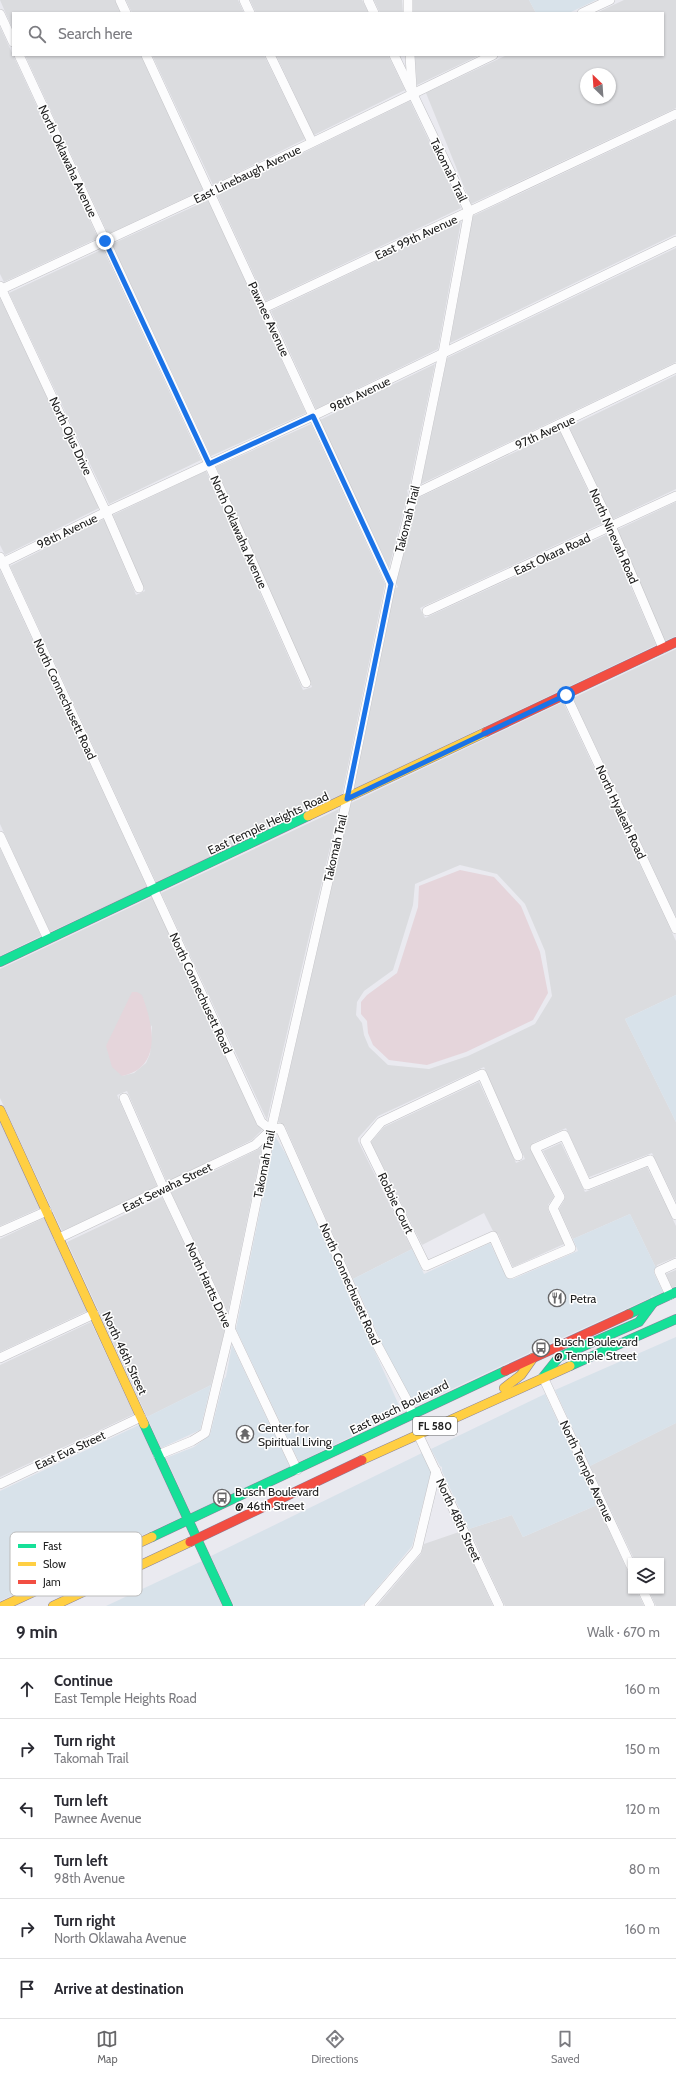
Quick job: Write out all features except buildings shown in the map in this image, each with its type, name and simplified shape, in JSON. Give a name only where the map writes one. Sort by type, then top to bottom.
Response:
[{"type":"main road","name":"East Temple Heights Road","points":[[0,962],[676,642]]},
{"type":"main road","name":"North 46th Street","points":[[0,1110],[228,1606]]},
{"type":"main road","name":"East Busch Boulevard","points":[[142,1542],[533,1357],[673,1294]]},
{"type":"main road","points":[[543,1377],[559,1357],[639,1322],[653,1303]]},
{"type":"main road","name":"FL 580","points":[[142,1565],[418,1434],[676,1319]]},
{"type":"main road","points":[[438,1425],[450,1412],[514,1383],[522,1375],[533,1357]]},
{"type":"main road","points":[[329,1477],[337,1465],[394,1438],[405,1430],[412,1414]]},
{"type":"main road","name":"East Busch Boulevard","points":[[3,1606],[25,1596]]},
{"type":"main road","name":"FL 580","points":[[53,1606],[74,1596]]},
{"type":"street","points":[[120,0],[126,12]]},
{"type":"street","points":[[244,0],[250,12]]},
{"type":"street","points":[[368,0],[374,12]]},
{"type":"street","points":[[408,0],[408,12]]},
{"type":"street","points":[[584,12],[610,0]]},
{"type":"street","points":[[0,14],[12,40]]},
{"type":"street","name":"North Oklawaha Avenue","points":[[19,56],[209,464],[306,683]]},
{"type":"street","name":"Pawnee Avenue","points":[[146,56],[391,584]]},
{"type":"street","points":[[270,56],[312,142]]},
{"type":"street","points":[[394,56],[412,93]]},
{"type":"street","name":"Takomah Trail","points":[[158,1455],[192,1441],[204,1434],[230,1329],[270,1130],[347,799],[391,584],[414,494],[443,353],[469,212],[412,93],[410,56]]},
{"type":"street","name":"East Linebaugh Avenue","points":[[0,289],[210,192],[491,56]]},
{"type":"street","name":"East 99th Avenue","points":[[264,308],[676,114]]},
{"type":"street","name":"98th Avenue","points":[[1,561],[313,416],[676,241]]},
{"type":"street","name":"North Ojus Drive","points":[[0,289],[106,512],[139,588]]},
{"type":"street","name":"97th Avenue","points":[[414,494],[676,368]]},
{"type":"street","name":"North Ninevah Road","points":[[562,424],[611,526],[663,648]]},
{"type":"street","name":"East Okara Road","points":[[427,611],[676,496]]},
{"type":"street","name":"North Connechusett Road","points":[[1,561],[262,1122],[270,1130],[280,1128],[374,1339],[409,1404],[412,1414]]},
{"type":"street","name":"North Hyaleah Road","points":[[566,695],[676,929]]},
{"type":"street","points":[[0,836],[48,939]]},
{"type":"street","name":"Robbie Court","points":[[518,1156],[482,1074],[381,1122],[365,1141],[426,1266],[493,1236],[510,1274],[571,1248],[553,1208],[560,1197],[535,1148],[564,1135],[587,1185],[650,1160],[676,1215]]},
{"type":"street","name":"North Hartts Drive","points":[[124,1098],[164,1189],[297,1470]]},
{"type":"street","name":"East Sewaha Street","points":[[60,1238],[255,1145],[270,1130]]},
{"type":"street","points":[[0,1232],[47,1211]]},
{"type":"street","points":[[673,1294],[659,1271],[676,1263]]},
{"type":"street","points":[[0,1358],[94,1314]]},
{"type":"street","name":"North Temple Avenue","points":[[543,1377],[628,1560]]},
{"type":"street","name":"East Eva Street","points":[[0,1484],[141,1417]]},
{"type":"street","name":"North 48th Street","points":[[418,1434],[499,1606]]},
{"type":"street","points":[[369,1606],[417,1550],[436,1471]]},
{"type":"street","points":[[644,1594],[650,1606]]},
{"type":"shaded area","points":[[0,0],[115,0],[121,12],[12,12],[12,28]]},
{"type":"shaded area","points":[[126,0],[238,0],[244,12],[132,12]]},
{"type":"shaded area","points":[[250,0],[362,0],[368,12],[256,12]]},
{"type":"shaded area","points":[[374,0],[402,0],[403,12],[380,12]]},
{"type":"shaded area","points":[[413,0],[529,0],[535,12],[413,12]]},
{"type":"shaded area","points":[[529,0],[596,0],[571,12],[535,12]]},
{"type":"shaded area","points":[[624,0],[676,0],[676,108],[471,204],[426,93],[505,56],[664,56],[664,12],[598,12]]},
{"type":"shaded area","points":[[0,27],[12,53],[12,56],[13,56],[98,238],[4,282],[0,274]]},
{"type":"shaded area","points":[[25,56],[141,56],[204,189],[108,234]]},
{"type":"shaded area","points":[[152,56],[264,56],[305,139],[213,185]]},
{"type":"shaded area","points":[[276,56],[388,56],[405,90],[314,135]]},
{"type":"shaded area","points":[[415,56],[478,56],[417,85]]},
{"type":"shaded area","points":[[410,101],[461,208],[266,301],[217,195]]},
{"type":"shaded area","points":[[676,120],[676,234],[450,343],[473,216]]},
{"type":"shaded area","points":[[208,200],[306,413],[211,456],[112,244]]},
{"type":"shaded area","points":[[461,221],[438,349],[316,409],[271,311]]},
{"type":"shaded area","points":[[676,248],[676,362],[421,484],[447,358]]},
{"type":"shaded area","points":[[103,249],[201,460],[109,504],[9,293]]},
{"type":"shaded area","points":[[0,298],[99,508],[5,555],[0,545]]},
{"type":"shaded area","points":[[435,364],[409,489],[407,490],[408,494],[389,568],[320,420]]},
{"type":"shaded area","points":[[676,375],[676,489],[613,519],[569,427]]},
{"type":"shaded area","points":[[311,424],[385,584],[342,795],[156,882],[10,566],[104,519],[136,595],[145,591],[113,515],[206,471],[303,690],[312,687],[216,467]]},
{"type":"shaded area","points":[[560,431],[603,523],[420,608],[425,618],[608,534],[656,645],[354,789],[395,588],[398,587],[396,584],[418,498]]},
{"type":"shaded area","points":[[676,502],[676,636],[665,641],[617,530]]},
{"type":"shaded area","points":[[0,570],[147,887],[50,932],[0,824]]},
{"type":"shaded area","points":[[676,649],[676,917],[573,698]]},
{"type":"shaded area","points":[[563,702],[676,941],[676,995],[625,1019],[676,1122],[676,1202],[652,1153],[589,1177],[566,1128],[533,1143],[531,1150],[554,1197],[548,1205],[548,1210],[564,1244],[513,1267],[498,1234],[494,1233],[484,1213],[422,1245],[371,1142],[384,1127],[479,1082],[516,1163],[525,1159],[484,1067],[378,1116],[358,1138],[358,1141],[412,1249],[353,1279],[285,1126],[278,1122],[351,803]],"holes":[[[460,865],[497,874],[525,904],[545,951],[552,996],[535,1024],[468,1056],[429,1069],[388,1065],[369,1047],[364,1035],[362,1023],[356,1015],[357,1002],[364,991],[393,970],[413,905],[415,884]]]},
{"type":"shaded area","points":[[339,809],[307,945],[267,1120],[161,893]]},
{"type":"shaded area","points":[[0,848],[41,936],[0,956]]},
{"type":"shaded area","points":[[460,870],[494,877],[521,906],[540,952],[548,993],[533,1020],[466,1052],[427,1065],[389,1060],[373,1045],[368,1033],[367,1021],[361,1014],[361,1002],[367,995],[397,973],[418,907],[419,886]]},
{"type":"shaded area","points":[[152,897],[257,1124],[262,1130],[252,1140],[167,1182],[127,1091],[117,1095],[157,1186],[62,1231],[0,1098],[0,969]],"holes":[[[152,1025],[150,1054],[146,1063],[134,1073],[122,1076]]]},
{"type":"shaded area","points":[[132,992],[137,992],[142,995],[149,1019],[152,1043],[144,1064],[135,1071],[122,1076],[112,1067],[106,1046]]},
{"type":"shaded area","points":[[676,995],[676,1122],[625,1019]]},
{"type":"shaded area","points":[[0,1122],[40,1208],[0,1226]]},
{"type":"shaded area","points":[[275,1136],[287,1156],[402,1412],[299,1462],[236,1329]]},
{"type":"shaded area","points":[[561,1143],[585,1192],[647,1167],[676,1226],[676,1257],[657,1265],[656,1268],[630,1214],[573,1239],[559,1209],[564,1201],[565,1195],[543,1151]]},
{"type":"shaded area","points":[[262,1147],[228,1312],[171,1192]]},
{"type":"shaded area","points":[[162,1197],[225,1329],[211,1385],[147,1417],[67,1242]]},
{"type":"shaded area","points":[[630,1214],[656,1268],[654,1273],[663,1292],[654,1296],[652,1295],[650,1298],[533,1351],[531,1349],[529,1353],[411,1408],[353,1279],[412,1249],[424,1274],[490,1243],[506,1276],[513,1279],[578,1251],[573,1239]]},
{"type":"shaded area","points":[[44,1218],[87,1311],[0,1352],[0,1239]]},
{"type":"shaded area","points":[[676,1270],[676,1286],[672,1288],[666,1274]]},
{"type":"shaded area","points":[[91,1322],[134,1414],[0,1477],[0,1365]]},
{"type":"shaded area","points":[[676,1337],[676,1423],[590,1466],[555,1390]]},
{"type":"shaded area","points":[[232,1345],[290,1467],[191,1513],[166,1458],[194,1447],[210,1435],[224,1379],[226,1377]]},
{"type":"shaded area","points":[[211,1385],[200,1430],[161,1448],[147,1417]]},
{"type":"shaded area","points":[[545,1394],[597,1505],[523,1537],[512,1515],[469,1529],[442,1471],[442,1467],[431,1449]]},
{"type":"shaded area","points":[[676,1423],[676,1606],[656,1606],[650,1594],[664,1594],[664,1558],[634,1558],[590,1466]]},
{"type":"shaded area","points":[[139,1425],[182,1517],[142,1535],[142,1532],[10,1532],[11,1596],[0,1601],[0,1491]]},
{"type":"shaded area","points":[[422,1453],[431,1472],[412,1546],[364,1604],[360,1606],[234,1606],[211,1556]]},
{"type":"shaded area","points":[[597,1505],[628,1572],[628,1594],[638,1594],[644,1606],[505,1606],[469,1529],[512,1515],[523,1537]]},
{"type":"shaded area","points":[[459,1532],[493,1606],[377,1606],[421,1554],[424,1544]]},
{"type":"shaded area","points":[[202,1561],[222,1606],[106,1606],[127,1596],[142,1596],[142,1589]]},
{"type":"traffic: fast","points":[[0,962],[308,816]]},
{"type":"traffic: fast","points":[[629,1314],[676,1292]]},
{"type":"traffic: fast","points":[[543,1377],[559,1357],[639,1322],[653,1303]]},
{"type":"traffic: fast","points":[[570,1366],[676,1319]]},
{"type":"traffic: fast","points":[[152,1537],[505,1371]]},
{"type":"traffic: fast","points":[[144,1424],[228,1606]]},
{"type":"traffic: slow","points":[[308,816],[486,732]]},
{"type":"traffic: slow","points":[[0,1110],[144,1424]]},
{"type":"traffic: slow","points":[[504,1388],[521,1375],[533,1358]]},
{"type":"traffic: slow","points":[[362,1460],[570,1366]]},
{"type":"traffic: slow","points":[[142,1542],[152,1537]]},
{"type":"traffic: slow","points":[[142,1564],[190,1542]]},
{"type":"traffic: slow","points":[[3,1606],[25,1596]]},
{"type":"traffic: slow","points":[[53,1606],[74,1596]]},
{"type":"traffic: jam","points":[[486,732],[676,642]]},
{"type":"traffic: jam","points":[[505,1371],[629,1314]]},
{"type":"traffic: jam","points":[[190,1542],[362,1460]]},
{"type":"place","name":"Petra","points":[[557,1298]]},
{"type":"place","name":"Busch Boulevard @ Temple Street","points":[[541,1348]]},
{"type":"place","name":"Center for Spiritual Living","points":[[245,1434]]},
{"type":"place","name":"Busch Boulevard @ 46th Street","points":[[222,1498]]},
{"type":"route","points":[[105,241],[209,464],[313,416],[391,584],[347,799],[566,695]]}]
